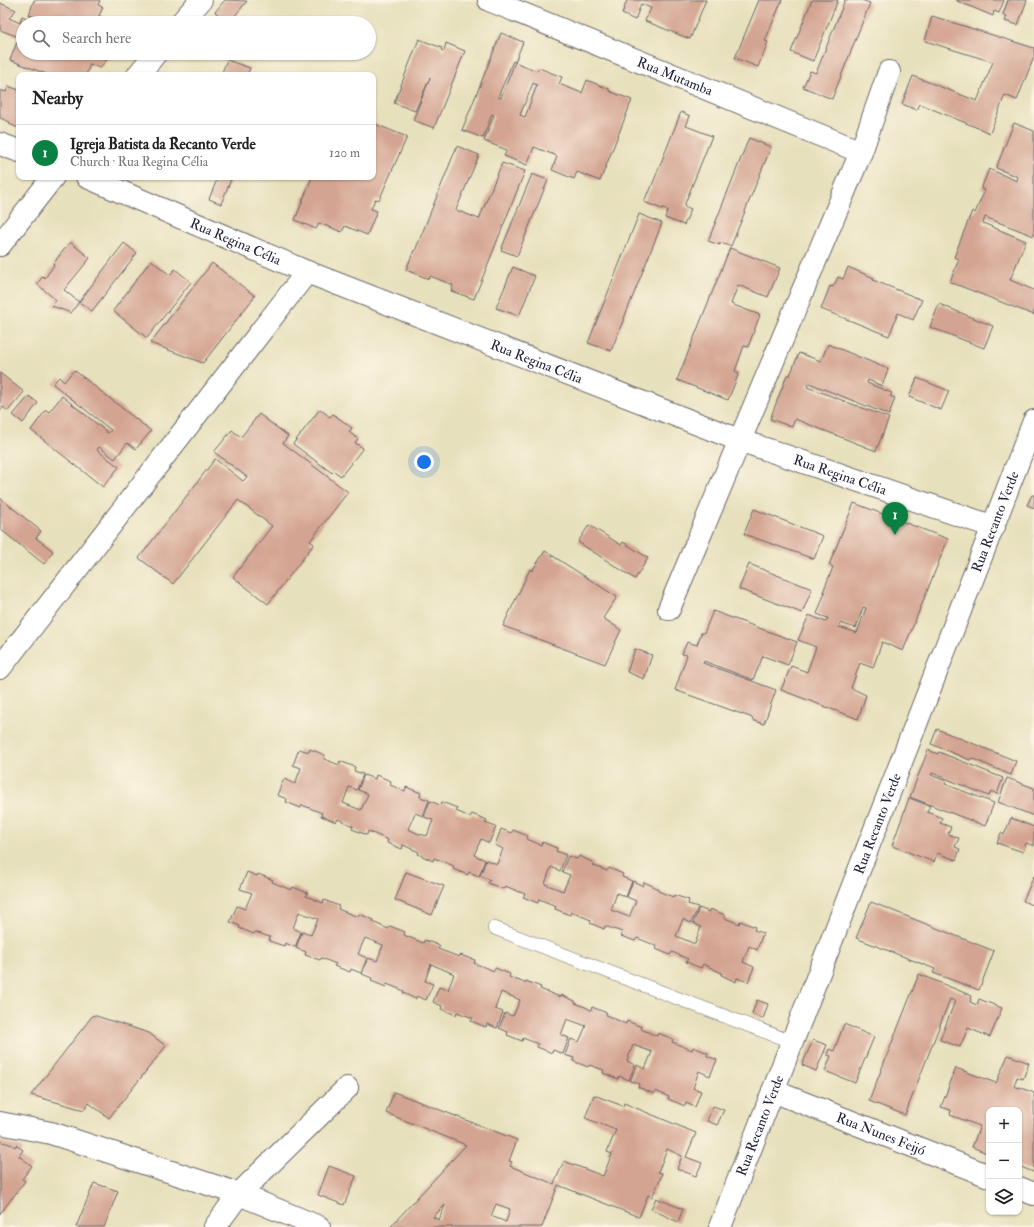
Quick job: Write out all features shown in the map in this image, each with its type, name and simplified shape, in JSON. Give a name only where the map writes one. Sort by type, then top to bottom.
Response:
[{"type":"street","points":[[187,16],[200,0]]},
{"type":"street","name":"Rua Mutamba","points":[[489,0],[861,152]]},
{"type":"street","points":[[140,72],[150,60]]},
{"type":"street","points":[[669,609],[861,152],[889,72]]},
{"type":"street","points":[[0,144],[16,150]]},
{"type":"street","points":[[0,245],[51,180]]},
{"type":"street","name":"Rua Regina Célia","points":[[94,180],[307,272],[739,440],[994,527]]},
{"type":"street","points":[[0,668],[307,272]]},
{"type":"street","name":"Rua Recanto Verde","points":[[720,1227],[994,527],[1034,421]]},
{"type":"street","points":[[215,1227],[239,1194],[347,1088]]},
{"type":"street","name":"Rua Nunes Feijó","points":[[773,1091],[986,1175]]},
{"type":"street","points":[[0,1123],[51,1133],[239,1194],[319,1227]]},
{"type":"street","points":[[1022,1189],[1034,1194]]},
{"type":"lane","points":[[494,928],[792,1042]]},
{"type":"building","points":[[34,0],[100,0],[98,5],[103,7],[99,16],[29,15]]},
{"type":"building","points":[[225,0],[247,1],[235,16],[220,16],[215,12]]},
{"type":"building","points":[[627,0],[706,0],[690,39],[645,21],[651,8],[641,4],[635,20],[622,14]]},
{"type":"building","points":[[759,0],[782,0],[765,41],[768,42],[758,67],[735,58]]},
{"type":"building","points":[[812,0],[838,0],[813,61],[791,52]]},
{"type":"building","points":[[845,0],[861,0],[870,3],[832,99],[803,87],[810,71],[816,73]]},
{"type":"building","points":[[957,0],[1004,0],[999,13],[994,11],[993,16]]},
{"type":"building","points":[[1008,0],[1027,0],[1018,25],[1005,21],[1007,16],[1003,15]]},
{"type":"building","points":[[0,3],[16,10],[9,18],[16,21],[16,36],[0,30]]},
{"type":"building","points":[[932,16],[1034,48],[1034,57],[1017,100],[1005,95],[990,133],[920,104],[917,110],[902,104],[913,76],[977,101],[993,62],[925,41]]},
{"type":"building","points":[[501,33],[523,42],[515,62],[537,71],[539,68],[562,77],[559,84],[582,93],[587,80],[632,100],[600,181],[577,172],[574,179],[552,170],[557,156],[534,147],[527,165],[504,156],[507,150],[484,141],[494,115],[492,114],[483,138],[462,130]],"holes":[[[513,61],[515,62],[501,98],[498,97]],[[533,83],[537,85],[525,117],[520,115]]]},
{"type":"building","points":[[419,39],[442,48],[441,50],[444,51],[446,43],[465,51],[434,128],[413,120],[430,78],[415,111],[394,103]]},
{"type":"building","points":[[16,45],[16,60],[106,60],[100,68],[90,64],[87,72],[41,72],[10,60]]},
{"type":"building","points":[[227,60],[250,68],[248,72],[222,72]]},
{"type":"building","points":[[8,86],[16,89],[16,127],[9,124],[10,122],[0,118],[0,90],[6,92]]},
{"type":"building","points":[[681,112],[690,116],[686,126],[712,136],[684,206],[691,209],[684,225],[665,218],[668,210],[644,202],[648,192],[649,193]]},
{"type":"building","points":[[1014,123],[1034,131],[1034,236],[985,217],[983,223],[1026,241],[1010,280],[1034,290],[1034,315],[950,282],[959,259],[954,257],[972,211],[975,213],[985,190],[981,189],[989,169],[1017,181],[1018,177],[996,168]]},
{"type":"building","points":[[376,124],[407,137],[379,200],[375,199],[371,209],[377,211],[367,235],[345,226],[342,232],[319,223],[316,229],[295,220],[311,180],[376,180]]},
{"type":"building","points":[[749,138],[771,147],[731,246],[720,243],[720,245],[708,241]]},
{"type":"building","points":[[457,146],[479,155],[456,210],[479,219],[502,163],[525,171],[474,299],[451,291],[453,285],[430,276],[429,279],[406,270]]},
{"type":"building","points":[[532,174],[548,180],[517,256],[501,250]]},
{"type":"building","points":[[217,180],[231,180],[221,204],[209,199]]},
{"type":"building","points":[[639,214],[662,223],[611,351],[588,343]]},
{"type":"building","points":[[70,242],[90,258],[64,290],[79,302],[71,313],[52,306],[56,300],[37,284],[43,276],[45,278],[54,265],[53,264]]},
{"type":"building","points":[[124,243],[137,253],[92,311],[79,302]]},
{"type":"building","points":[[730,248],[780,268],[768,297],[738,285],[731,304],[760,315],[748,347],[744,346],[735,371],[739,373],[728,400],[677,380]]},
{"type":"building","points":[[151,260],[170,275],[175,269],[191,282],[147,338],[113,311]]},
{"type":"building","points":[[212,263],[255,296],[203,363],[150,343]]},
{"type":"building","points":[[513,267],[535,276],[519,316],[496,308]]},
{"type":"building","points":[[848,267],[874,278],[873,280],[922,300],[913,320],[898,313],[889,336],[821,309],[830,286],[833,287],[838,277],[843,279]]},
{"type":"building","points":[[939,304],[993,326],[984,348],[930,327]]},
{"type":"building","points":[[828,344],[888,369],[882,386],[868,380],[867,383],[892,393],[890,396],[895,398],[889,415],[809,383],[807,387],[889,418],[876,451],[795,419],[792,427],[770,419],[787,375],[790,375],[799,353],[821,361]]},
{"type":"building","points":[[74,370],[151,431],[136,449],[127,443],[115,459],[99,447],[97,450],[119,467],[103,487],[31,430],[46,410],[49,412],[62,396],[108,433],[111,430],[53,384],[59,377],[64,382]]},
{"type":"building","points":[[0,373],[24,392],[8,411],[3,407],[0,411]]},
{"type":"building","points":[[917,378],[949,391],[941,410],[909,397]]},
{"type":"building","points":[[29,396],[38,403],[23,423],[13,415]]},
{"type":"building","points":[[320,409],[330,417],[333,414],[352,428],[349,432],[358,439],[355,443],[363,448],[341,476],[334,471],[332,473],[293,444]]},
{"type":"building","points":[[259,414],[288,436],[283,443],[348,492],[310,541],[314,544],[268,604],[233,577],[272,526],[238,500],[173,584],[139,558],[215,459],[243,481],[247,477],[214,452],[232,430],[241,437]]},
{"type":"building","points":[[1032,495],[1034,495],[1034,508],[1027,505]]},
{"type":"building","points":[[0,498],[41,531],[36,538],[53,551],[44,564],[0,529]]},
{"type":"building","points":[[854,503],[948,539],[903,651],[882,642],[873,668],[860,663],[851,688],[866,695],[858,719],[781,690],[791,666],[807,672],[816,647],[798,640],[809,615],[826,622],[828,618],[817,614],[825,592],[823,592],[833,567],[829,565]],"holes":[[[863,607],[866,608],[857,633],[839,627],[840,623],[856,628]]]},
{"type":"building","points":[[754,509],[823,536],[814,559],[744,534]]},
{"type":"building","points":[[589,525],[621,545],[623,542],[648,558],[635,579],[578,542]]},
{"type":"building","points":[[545,551],[617,597],[603,618],[621,630],[605,664],[503,626],[530,569],[532,571]]},
{"type":"building","points":[[749,564],[812,589],[802,613],[739,589]]},
{"type":"building","points":[[713,611],[797,642],[788,665],[763,656],[753,680],[704,661],[703,663],[776,690],[764,724],[752,720],[753,718],[675,690],[687,655],[682,654],[687,642],[697,645],[701,633],[704,633]]},
{"type":"building","points":[[635,649],[652,655],[644,679],[627,672]]},
{"type":"building","points":[[937,729],[1016,761],[1011,775],[971,758],[970,760],[931,744]]},
{"type":"building","points":[[299,749],[309,752],[310,749],[325,755],[324,759],[339,765],[340,761],[355,767],[354,771],[363,774],[357,790],[349,787],[343,803],[361,810],[368,794],[358,790],[364,775],[375,779],[376,775],[391,781],[390,785],[405,791],[406,787],[421,793],[420,797],[429,800],[423,816],[415,813],[408,829],[419,834],[427,836],[433,820],[424,817],[430,801],[440,805],[442,802],[457,808],[456,811],[470,817],[472,814],[487,820],[485,823],[496,827],[489,843],[481,839],[474,855],[485,860],[479,876],[469,872],[468,875],[453,869],[454,866],[434,858],[433,861],[418,854],[419,852],[403,845],[402,849],[387,843],[388,840],[368,831],[367,835],[352,829],[353,826],[338,819],[336,822],[321,816],[322,813],[302,805],[301,808],[286,802],[287,799],[277,795],[284,779],[295,784],[301,768],[293,765]]},
{"type":"building","points":[[928,750],[938,754],[939,752],[1003,778],[997,794],[991,791],[989,796],[932,773],[931,775],[946,781],[945,784],[994,803],[985,826],[910,797]]},
{"type":"building","points":[[1007,778],[1034,788],[1034,816],[998,802]]},
{"type":"building","points":[[909,798],[930,806],[927,812],[942,818],[940,823],[951,827],[948,834],[959,838],[955,847],[960,849],[956,860],[937,853],[934,862],[892,846]]},
{"type":"building","points":[[1011,818],[1034,827],[1034,846],[1026,843],[1023,852],[997,843],[1001,833],[1004,835]]},
{"type":"building","points":[[501,829],[511,833],[513,830],[528,836],[527,839],[541,845],[542,842],[557,848],[556,851],[566,855],[560,871],[551,867],[545,884],[563,891],[570,875],[562,872],[568,856],[577,859],[579,856],[594,863],[592,865],[607,871],[609,868],[623,874],[622,877],[632,881],[626,897],[617,893],[611,910],[629,917],[636,901],[627,897],[633,881],[643,886],[644,882],[659,889],[658,891],[673,897],[674,895],[689,900],[688,904],[698,907],[691,923],[683,919],[676,936],[695,944],[701,927],[693,923],[699,908],[709,912],[710,909],[725,915],[725,918],[739,924],[740,921],[755,927],[754,930],[763,933],[757,950],[749,946],[743,962],[754,967],[748,982],[737,978],[736,982],[703,964],[701,968],[686,962],[688,959],[672,952],[670,955],[656,949],[657,946],[637,938],[635,941],[621,936],[622,932],[605,926],[604,929],[590,923],[591,920],[571,912],[570,915],[555,909],[556,906],[539,899],[538,903],[523,897],[525,894],[505,886],[503,889],[488,883],[490,880],[480,876],[486,860],[497,864],[503,849],[495,845]]},
{"type":"building","points":[[247,872],[257,876],[258,874],[273,880],[272,882],[291,890],[293,887],[308,893],[306,896],[323,903],[324,900],[339,906],[338,909],[358,917],[359,914],[374,920],[373,922],[388,929],[390,926],[405,932],[404,935],[423,943],[425,940],[440,946],[438,949],[459,957],[460,955],[475,960],[474,963],[494,971],[495,968],[510,974],[509,977],[525,983],[526,981],[541,987],[540,989],[560,997],[561,995],[591,1010],[592,1007],[607,1013],[606,1015],[626,1024],[627,1021],[642,1027],[641,1029],[657,1036],[658,1033],[673,1039],[672,1042],[692,1050],[693,1047],[708,1053],[707,1056],[717,1060],[710,1076],[699,1071],[693,1088],[701,1091],[695,1107],[686,1103],[685,1106],[668,1099],[669,1097],[656,1091],[654,1094],[638,1087],[639,1084],[630,1081],[637,1065],[645,1069],[652,1052],[633,1045],[627,1061],[635,1065],[629,1080],[619,1076],[618,1079],[603,1073],[604,1070],[589,1065],[588,1067],[573,1061],[574,1058],[565,1055],[571,1039],[579,1042],[586,1026],[567,1019],[561,1035],[569,1038],[563,1054],[553,1050],[552,1053],[537,1047],[538,1044],[523,1038],[522,1041],[507,1035],[508,1032],[499,1028],[505,1013],[513,1016],[520,1000],[501,992],[495,1009],[503,1012],[497,1028],[487,1024],[486,1027],[471,1021],[473,1018],[457,1012],[456,1015],[441,1009],[442,1006],[433,1002],[439,987],[448,990],[454,974],[431,964],[425,981],[433,984],[426,1000],[416,996],[416,999],[403,993],[404,991],[387,984],[386,987],[371,981],[372,978],[362,974],[368,958],[377,961],[383,945],[365,938],[358,954],[367,958],[361,973],[351,969],[350,972],[334,966],[336,964],[321,958],[320,960],[305,955],[306,952],[296,948],[302,932],[311,935],[318,919],[299,912],[293,928],[301,932],[295,947],[285,943],[284,946],[269,941],[270,937],[255,932],[254,934],[239,928],[240,926],[230,922],[237,906],[245,909],[252,893],[240,889]]},
{"type":"building","points":[[406,872],[444,886],[432,915],[395,900]]},
{"type":"building","points":[[1034,876],[1034,906],[1023,901]]},
{"type":"building","points":[[871,902],[994,951],[979,990],[933,973],[935,969],[856,938]]},
{"type":"building","points":[[919,974],[972,996],[970,1002],[977,1005],[979,999],[1002,1008],[990,1037],[968,1028],[960,1047],[940,1040],[955,1001],[950,999],[905,1115],[869,1101]]},
{"type":"building","points":[[757,1000],[768,1004],[763,1019],[752,1014]]},
{"type":"building","points":[[93,1015],[149,1033],[166,1046],[109,1118],[89,1103],[84,1110],[31,1095]]},
{"type":"building","points":[[844,1024],[874,1037],[855,1083],[825,1071],[831,1056],[827,1055],[829,1049],[834,1051]]},
{"type":"building","points":[[813,1040],[827,1045],[816,1071],[802,1065]]},
{"type":"building","points":[[1008,1055],[1029,1063],[1023,1079],[1017,1077],[1014,1086],[1034,1093],[1033,1172],[1022,1167],[1022,1107],[986,1107],[986,1153],[972,1147],[980,1126],[950,1115],[951,1110],[941,1107],[956,1068],[996,1083]]},
{"type":"building","points":[[394,1092],[517,1140],[509,1161],[512,1162],[510,1166],[554,1184],[564,1161],[603,1176],[612,1154],[607,1152],[616,1130],[585,1118],[594,1095],[623,1106],[624,1103],[696,1133],[686,1157],[702,1163],[696,1176],[677,1169],[682,1156],[667,1149],[658,1172],[662,1173],[661,1177],[652,1197],[648,1195],[639,1217],[558,1185],[542,1227],[393,1227],[391,1226],[466,1145],[386,1113]],"holes":[[[496,1204],[510,1209],[506,1222],[491,1216]],[[445,1205],[439,1220],[433,1217]]]},
{"type":"building","points":[[713,1106],[724,1110],[717,1125],[707,1121]]},
{"type":"building","points":[[1,1141],[15,1147],[16,1145],[23,1150],[19,1156],[32,1166],[22,1179],[25,1181],[0,1214],[0,1142]]},
{"type":"building","points":[[329,1166],[356,1176],[344,1205],[318,1195]]},
{"type":"building","points":[[94,1183],[118,1191],[104,1227],[76,1227]]},
{"type":"building","points":[[656,1198],[683,1209],[678,1222],[651,1209]]},
{"type":"place","name":"Igreja Batista da Recanto Verde","points":[[895,535]]}]
